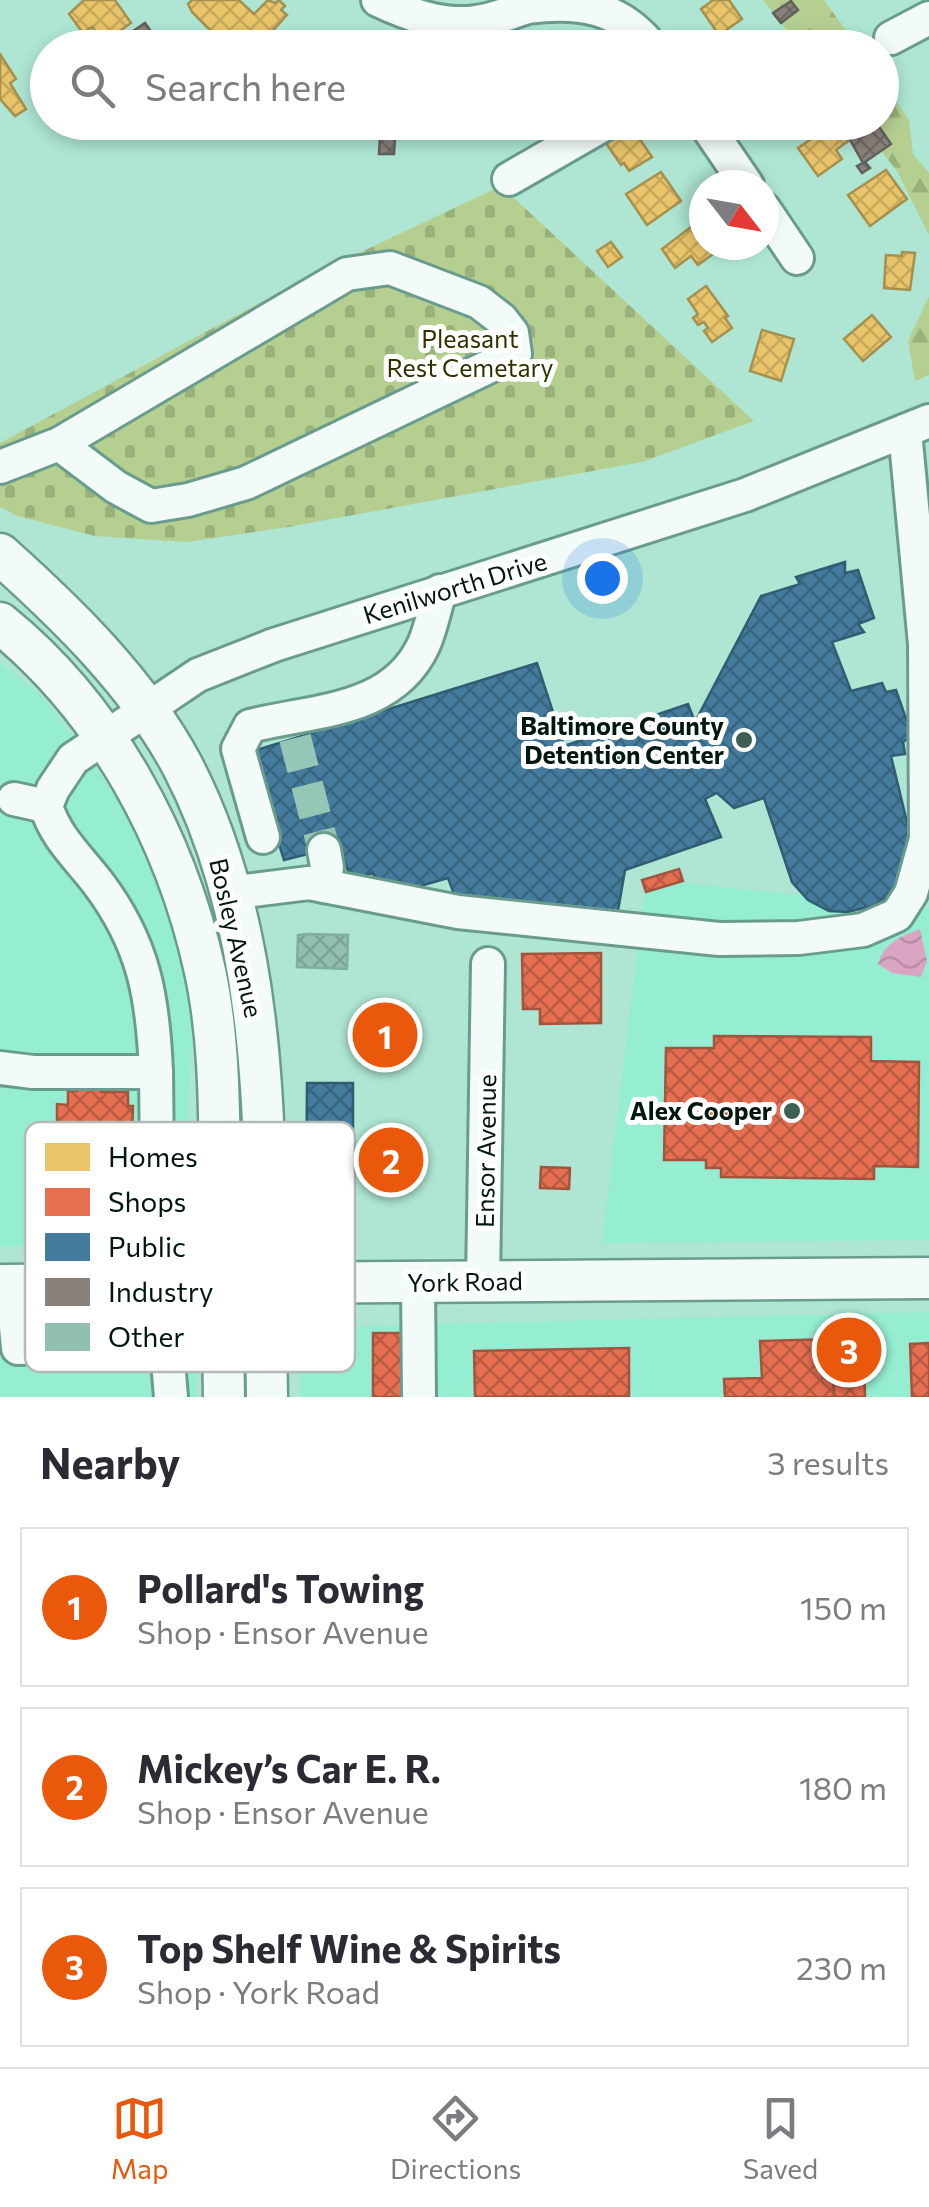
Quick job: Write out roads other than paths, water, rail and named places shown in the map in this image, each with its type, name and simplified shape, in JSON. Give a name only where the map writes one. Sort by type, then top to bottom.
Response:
[{"type":"main road","name":"Bosley Avenue","points":[[0,554],[101,653],[145,708],[189,782],[229,893],[259,1038],[263,1122]]},
{"type":"main road","name":"Bosley Avenue","points":[[0,623],[66,686],[104,735],[163,844],[185,899],[205,972],[219,1122]]},
{"type":"main road","name":"York Road","points":[[355,1282],[929,1278]]},
{"type":"main road","name":"Bosley Avenue","points":[[224,1372],[224,1397]]},
{"type":"main road","name":"Bosley Avenue","points":[[267,1372],[267,1397]]},
{"type":"street","points":[[378,0],[417,16],[446,22],[475,22],[532,6],[582,2],[624,18],[635,30]]},
{"type":"street","points":[[899,34],[929,18]]},
{"type":"street","points":[[509,179],[577,140]]},
{"type":"street","points":[[716,140],[737,170]]},
{"type":"street","points":[[779,232],[797,258]]},
{"type":"street","points":[[0,466],[59,444],[347,274],[390,268],[479,302],[501,318],[512,333],[514,354],[246,483],[188,500],[152,506],[116,488],[59,444]]},
{"type":"street","points":[[229,893],[309,882],[458,912],[719,939],[800,938],[863,930],[897,915],[910,893],[926,839],[925,644],[917,426]]},
{"type":"street","name":"Kenilworth Drive","points":[[46,806],[52,789],[73,759],[198,675],[274,644],[746,495],[917,426]]},
{"type":"street","points":[[263,837],[238,749],[250,726],[292,728],[365,702],[402,674],[424,646],[440,592]]},
{"type":"street","points":[[14,798],[46,806],[58,834],[100,885],[134,940],[150,994],[157,1122]]},
{"type":"street","points":[[324,850],[324,886]]},
{"type":"street","name":"Ensor Avenue","points":[[484,1282],[488,964]]},
{"type":"street","points":[[1,1068],[33,1072],[156,1072]]},
{"type":"street","points":[[418,1282],[419,1397]]},
{"type":"street","points":[[6,1285],[18,1348],[25,1348]]},
{"type":"street","points":[[169,1372],[171,1397]]},
{"type":"water","points":[[920,929],[927,961],[921,977],[892,973],[878,964],[889,945]]},
{"type":"tunnel","points":[[295,738],[324,850]]},
{"type":"place","name":"Baltimore County Detention Center","points":[[744,740]]},
{"type":"place","name":"Pollard's Towing","points":[[385,1035]]},
{"type":"place","name":"Alex Cooper","points":[[792,1111]]},
{"type":"place","name":"Mickey’s Car E. R.","points":[[391,1160]]},
{"type":"place","name":"Top Shelf Wine & Spirits","points":[[849,1350]]},
{"type":"park label","name":"Pleasant Rest Cemetary","points":[[470,354]]}]
